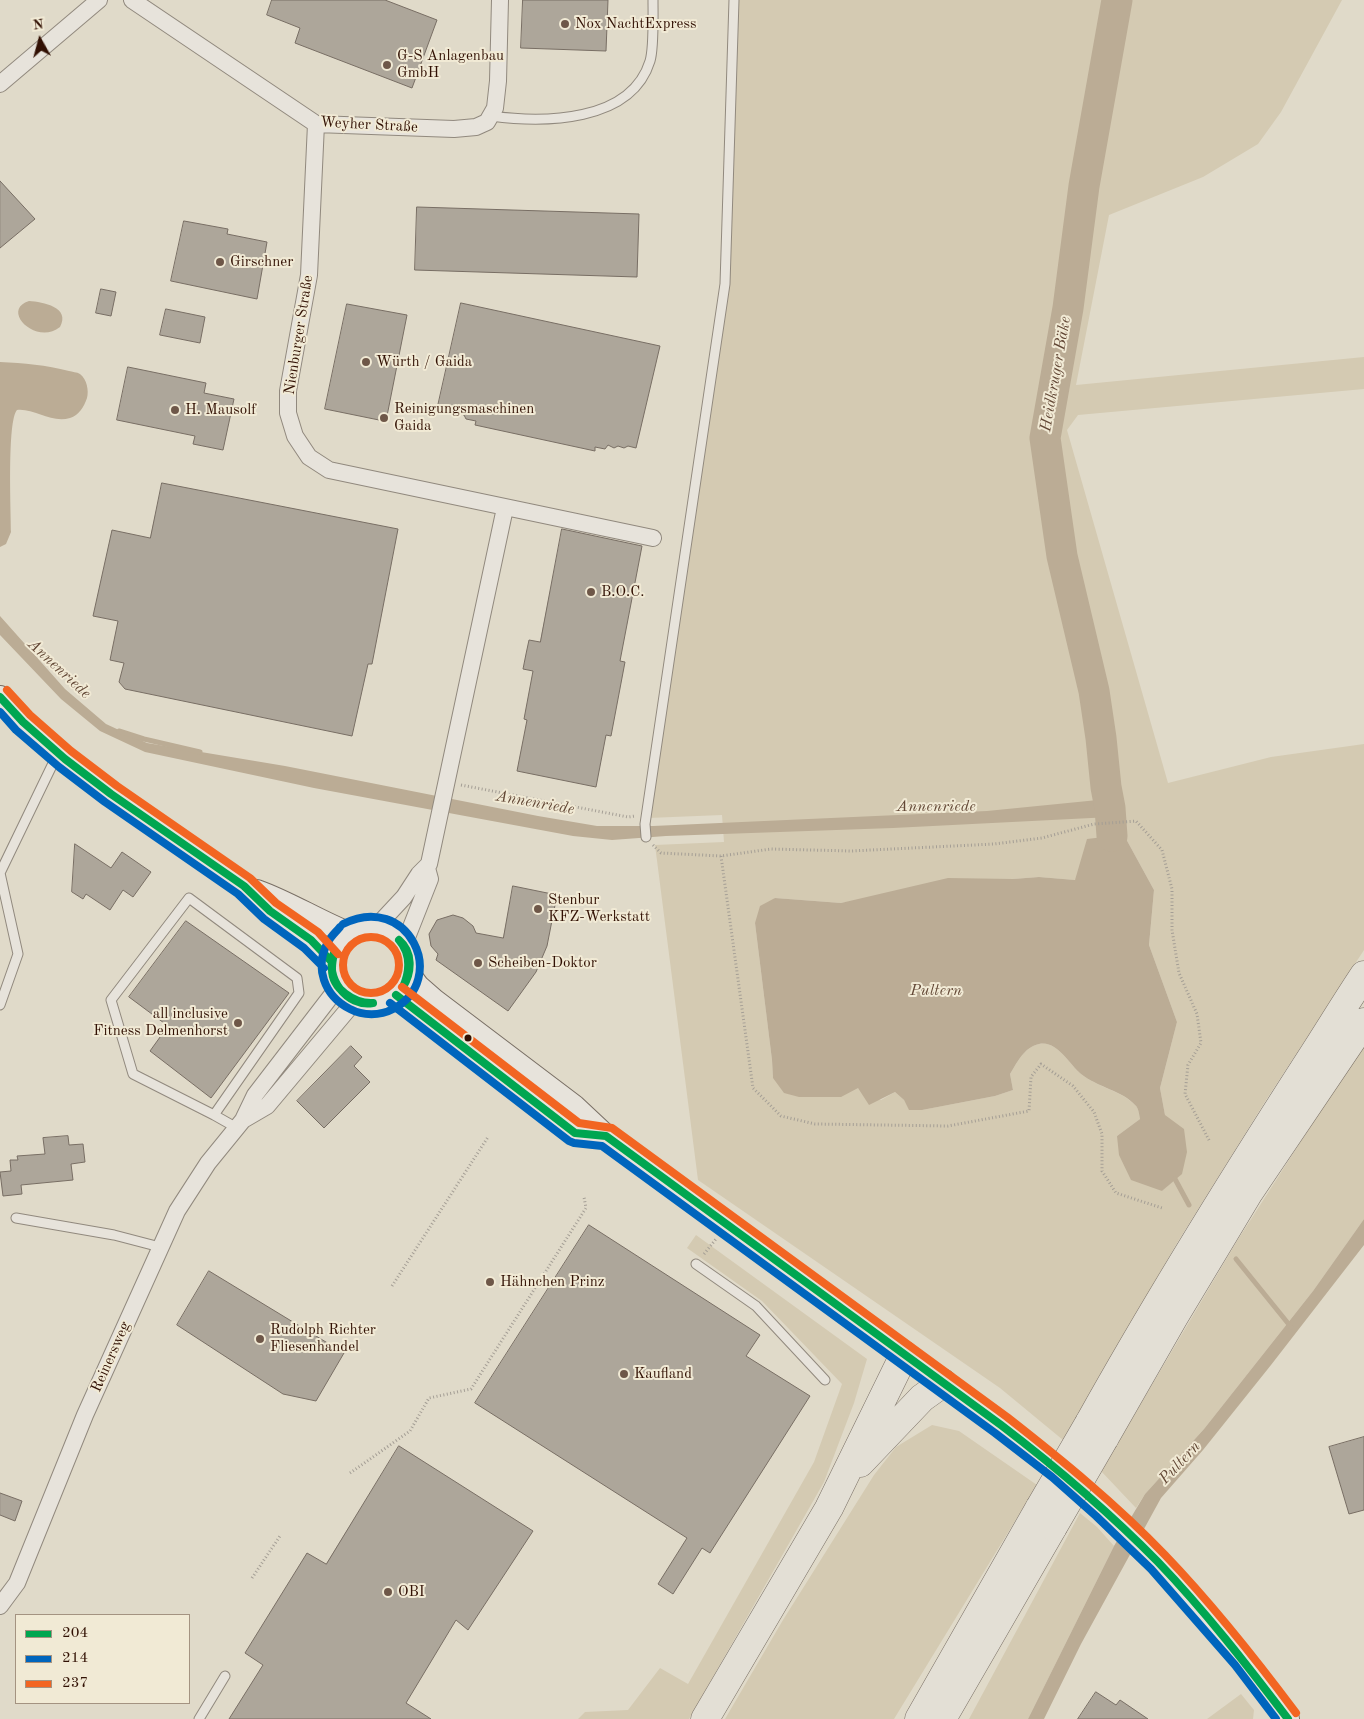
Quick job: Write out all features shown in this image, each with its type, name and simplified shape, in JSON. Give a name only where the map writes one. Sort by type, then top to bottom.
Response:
[{"type":"highway","points":[[1096,1431],[1156,1305],[1277,1108],[1364,975]]},
{"type":"highway","points":[[919,1719],[1046,1517],[1096,1431],[1174,1317],[1248,1194],[1364,1022]]},
{"type":"highway","points":[[705,1719],[829,1508],[904,1355]]},
{"type":"highway","points":[[842,1482],[922,1398],[943,1382]]},
{"type":"highway","points":[[942,1719],[1046,1517]]},
{"type":"main road","points":[[0,696],[23,722],[58,753],[111,794],[244,886],[270,911],[311,940],[331,961]]},
{"type":"main road","points":[[244,886],[280,899],[322,922],[348,933]]},
{"type":"main road","points":[[377,926],[397,936],[404,945],[410,959],[409,974],[406,982],[396,995],[387,1001],[365,1004],[355,1001],[338,987],[332,975],[331,961],[337,945],[348,933],[362,927],[377,926]]},
{"type":"main road","points":[[409,974],[418,986],[434,1000],[574,1106],[606,1136],[1030,1447],[1103,1509],[1158,1562],[1243,1659],[1288,1719]]},
{"type":"main road","points":[[396,995],[575,1133],[606,1136]]},
{"type":"street","points":[[0,84],[99,0]]},
{"type":"street","name":"Weyher Straße","points":[[132,0],[316,124],[454,129],[476,127],[487,122],[491,116]]},
{"type":"street","points":[[491,116],[495,108],[498,81],[500,0]]},
{"type":"street","name":"Nienburger Straße","points":[[316,124],[309,275],[288,391],[288,413],[295,436],[310,457],[329,470],[653,538]]},
{"type":"street","points":[[377,926],[404,897],[419,874],[427,868],[432,854],[505,508]]},
{"type":"street","points":[[404,945],[430,879],[427,868]]},
{"type":"street","name":"Reinersweg","points":[[0,1606],[17,1583],[85,1415],[160,1247],[186,1195],[208,1163],[240,1124],[255,1095],[338,987]]},
{"type":"street","name":"Reinersweg","points":[[240,1124],[267,1106],[355,1001]]},
{"type":"lane","points":[[491,116],[576,117],[599,110],[622,98],[643,80],[651,59],[653,0]]},
{"type":"lane","points":[[646,838],[646,820],[725,284],[734,0]]},
{"type":"lane","points":[[0,1005],[18,954],[0,873],[58,753]]},
{"type":"lane","points":[[214,1115],[299,993],[297,978],[189,898],[111,1000],[133,1074],[214,1115],[240,1124]]},
{"type":"lane","points":[[16,1218],[114,1235],[160,1247]]},
{"type":"lane","points":[[696,1264],[756,1306],[825,1380]]},
{"type":"lane","points":[[199,1719],[226,1676]]},
{"type":"path","points":[[445,788],[646,820]]},
{"type":"path","points":[[646,838],[661,853],[721,856],[771,849],[851,851],[994,844],[1042,838],[1094,824],[1136,821],[1162,850],[1172,889],[1172,930],[1179,973],[1197,1014],[1201,1043],[1188,1065],[1186,1094],[1210,1142]]},
{"type":"path","points":[[721,856],[754,1088],[781,1116],[815,1124],[948,1126],[1029,1111],[1031,1077],[1041,1064],[1073,1086],[1094,1112],[1102,1134],[1102,1171],[1116,1193],[1162,1208]]},
{"type":"path","points":[[392,1286],[488,1136]]},
{"type":"path","points":[[350,1473],[410,1431],[429,1398],[471,1389],[586,1208],[584,1197]]},
{"type":"path","points":[[696,1264],[726,1225]]},
{"type":"path","points":[[252,1578],[280,1536]]},
{"type":"shaded area","points":[[736,0],[1114,0],[1081,185],[1069,286],[1047,405],[1053,408],[1074,282],[1086,189],[1119,0],[1342,0],[1281,112],[1258,144],[1203,177],[1109,215],[1076,385],[1364,357],[1364,389],[1078,415],[1067,430],[1168,783],[1271,757],[1364,744],[1364,950],[1266,1100],[1177,1243],[1063,1440],[1000,1388],[698,1180],[655,845],[724,842],[722,815],[648,818],[725,302]],"holes":[[[1125,837],[1154,890],[1149,945],[1177,1022],[1160,1088],[1165,1115],[1181,1174],[1162,1191],[1117,1136],[1140,1119],[1136,1106],[1130,1100],[1081,1074],[1057,1049],[1045,1044],[1029,1048],[1018,1060],[1010,1074],[1013,1090],[995,1096],[922,1110],[909,1109],[904,1100],[895,1092],[881,1100],[858,1088],[773,1078],[755,923],[775,898],[841,903],[1013,879],[1039,877],[1075,880]]]},
{"type":"shaded area","points":[[1364,1043],[1364,1219],[1313,1291],[1204,1429],[1145,1494],[1136,1508],[1101,1471],[1237,1241]]},
{"type":"shaded area","points":[[696,1235],[867,1359],[854,1403],[824,1482],[689,1719],[578,1719],[585,1712],[628,1710],[660,1668],[688,1684],[814,1462],[842,1384],[762,1301],[687,1248]]},
{"type":"shaded area","points":[[932,1425],[959,1431],[1037,1485],[894,1719],[725,1719],[783,1620],[874,1475],[896,1447]]},
{"type":"shaded area","points":[[1080,1513],[1097,1527],[1114,1546],[1028,1719],[969,1719]]},
{"type":"shaded area","points":[[1241,1694],[1254,1710],[1253,1719],[1207,1719]]},
{"type":"water","points":[[29,301],[48,304],[59,310],[62,315],[60,327],[51,332],[41,332],[25,324],[18,312],[21,305]]},
{"type":"water","points":[[0,362],[43,366],[80,374],[87,385],[88,392],[79,413],[70,418],[50,418],[30,411],[17,410],[14,418],[11,448],[11,532],[6,544],[0,547]]},
{"type":"water","points":[[0,616],[65,689],[106,724],[147,743],[285,766],[538,816],[597,826],[653,826],[987,811],[1108,799],[1111,817],[893,828],[666,836],[612,840],[573,836],[314,788],[145,752],[100,731],[61,699],[0,635]]},
{"type":"water","name":"Pultern","points":[[1112,836],[1125,837],[1154,890],[1149,945],[1177,1022],[1160,1088],[1165,1115],[1184,1129],[1187,1152],[1182,1174],[1162,1191],[1131,1180],[1119,1155],[1117,1136],[1140,1119],[1136,1106],[1124,1096],[1081,1074],[1057,1049],[1045,1044],[1029,1048],[1018,1060],[1010,1074],[1013,1090],[995,1096],[922,1110],[909,1110],[904,1100],[895,1092],[869,1105],[858,1088],[841,1097],[799,1097],[784,1093],[773,1078],[755,923],[760,906],[775,898],[841,903],[948,878],[1013,879],[1039,877],[1075,880],[1087,839]]},
{"type":"water","points":[[1364,1219],[1364,1245],[1203,1450],[1161,1498],[1081,1644],[1044,1719],[1028,1719],[1114,1546],[1145,1494],[1204,1429],[1313,1291]]},
{"type":"building","name":"G-S Anlagenbau GmbH","points":[[272,0],[385,0],[437,20],[412,88],[295,43],[300,28],[267,15]]},
{"type":"building","name":"Nox NachtExpress","points":[[523,0],[608,0],[606,51],[521,48]]},
{"type":"building","points":[[0,181],[35,219],[0,248]]},
{"type":"building","points":[[417,207],[639,214],[637,277],[415,270]]},
{"type":"building","name":"Girschner","points":[[184,221],[228,229],[227,234],[267,242],[257,299],[171,281]]},
{"type":"building","points":[[101,289],[116,292],[111,316],[96,313]]},
{"type":"building","points":[[461,303],[660,346],[636,448],[618,446],[614,448],[608,445],[605,449],[595,447],[595,451],[475,425],[476,421],[466,419],[464,415],[451,410],[449,407],[438,406]]},
{"type":"building","name":"Würth / Gaida","points":[[347,304],[407,315],[387,416],[379,420],[325,409]]},
{"type":"building","points":[[166,309],[205,317],[200,343],[160,335]]},
{"type":"building","name":"H. Mausolf","points":[[128,367],[206,383],[204,393],[234,399],[223,450],[193,444],[195,436],[117,420]]},
{"type":"building","points":[[162,483],[398,529],[372,664],[368,664],[352,736],[125,689],[119,682],[124,663],[110,660],[118,621],[93,616],[112,530],[150,538]]},
{"type":"building","name":"B.O.C.","points":[[562,529],[642,546],[620,661],[625,662],[611,736],[606,735],[596,787],[517,771],[527,720],[524,719],[533,671],[523,669],[529,640],[540,642]]},
{"type":"building","points":[[75,844],[111,868],[122,852],[151,872],[133,897],[123,890],[110,910],[86,894],[83,899],[72,892]]},
{"type":"building","points":[[513,886],[557,895],[547,946],[536,972],[508,1011],[436,960],[438,954],[431,946],[429,934],[437,920],[453,915],[463,918],[473,926],[476,933],[503,938]]},
{"type":"building","points":[[186,921],[289,993],[211,1098],[150,1051],[168,1026],[129,997]]},
{"type":"building","points":[[351,1046],[362,1057],[354,1066],[370,1082],[324,1128],[297,1101]]},
{"type":"building","points":[[68,1136],[69,1145],[83,1144],[85,1162],[71,1164],[73,1180],[21,1185],[22,1194],[3,1196],[0,1172],[11,1171],[10,1160],[18,1160],[17,1156],[45,1154],[43,1138]]},
{"type":"building","points":[[589,1225],[760,1335],[746,1356],[810,1396],[710,1553],[702,1548],[673,1594],[658,1584],[687,1538],[475,1403]]},
{"type":"building","name":"Rudolph Richter Fliesenhandel","points":[[209,1271],[344,1353],[316,1401],[283,1394],[177,1325]]},
{"type":"building","points":[[1364,1437],[1364,1510],[1349,1514],[1329,1447]]},
{"type":"building","name":"OBI","points":[[399,1446],[533,1531],[468,1630],[456,1620],[406,1703],[431,1719],[229,1719],[263,1665],[245,1653],[307,1553],[326,1564]]},
{"type":"building","points":[[0,1493],[22,1501],[15,1521],[0,1515]]},
{"type":"building","points":[[1096,1692],[1116,1705],[1120,1700],[1148,1719],[1078,1719]]},
{"type":"waterway","name":"Heidkruger Bäke","points":[[1112,836],[1094,691],[1062,556],[1045,438],[1068,308],[1084,186],[1117,0]]},
{"type":"waterway","name":"Annenriede","points":[[119,731],[200,752]]},
{"type":"waterway","points":[[1175,1179],[1189,1205]]},
{"type":"waterway","points":[[1236,1259],[1291,1327]]},
{"type":"transit line","name":"237","points":[[7,690],[30,715],[71,751],[117,786],[250,878],[276,903],[318,932],[338,954]]},
{"type":"transit line","name":"204","points":[[0,697],[23,722],[65,759],[111,794],[244,886],[270,911],[311,940],[331,961]]},
{"type":"transit line","name":"214","points":[[0,712],[16,730],[59,767],[105,802],[238,894],[264,919],[304,948],[324,968]]},
{"type":"transit line","name":"214","points":[[340,927],[328,942],[322,961],[322,971],[328,989],[341,1003],[360,1013],[383,1013],[393,1009],[410,995],[418,978],[419,960],[414,943],[402,928],[386,919],[366,917],[343,924]]},
{"type":"transit line","name":"237","points":[[366,937],[376,937],[391,945],[397,954],[399,965],[397,976],[391,985],[376,993],[366,993],[355,988],[348,981],[343,970],[343,960],[348,949],[355,942],[366,937]]},
{"type":"transit line","name":"204","points":[[399,940],[407,950],[410,962],[408,975],[403,987]]},
{"type":"transit line","name":"204","points":[[399,940],[406,951],[408,963],[403,987]]},
{"type":"transit line","name":"204","points":[[334,953],[333,976],[340,989],[345,994],[359,1001],[373,1003]]},
{"type":"transit line","name":"204","points":[[334,953],[332,972],[340,989],[355,1001],[373,1003]]},
{"type":"transit line","name":"237","points":[[402,987],[579,1123],[612,1128],[1007,1417],[1048,1450],[1108,1500],[1165,1555],[1233,1632],[1296,1713]]},
{"type":"transit line","name":"204","points":[[396,995],[575,1133],[606,1136],[1042,1457],[1082,1490],[1158,1562],[1209,1619],[1288,1719]]},
{"type":"transit line","name":"214","points":[[390,1003],[569,1141],[602,1146],[995,1433],[1052,1477],[1151,1569],[1235,1665],[1276,1719]]},
{"type":"place","name":"Nox NachtExpress","points":[[565,24]]},
{"type":"place","name":"G-S Anlagenbau GmbH","points":[[387,65]]},
{"type":"place","name":"Girschner","points":[[220,262]]},
{"type":"place","name":"Würth / Gaida","points":[[366,362]]},
{"type":"place","name":"H. Mausolf","points":[[175,410]]},
{"type":"place","name":"Reinigungsmaschinen Gaida","points":[[384,418]]},
{"type":"place","name":"B.O.C.","points":[[591,592]]},
{"type":"place","name":"Stenbur KFZ-Werkstatt","points":[[538,909]]},
{"type":"place","name":"Scheiben-Doktor","points":[[478,963]]},
{"type":"place","name":"all inclusive Fitness Delmenhorst","points":[[238,1023]]},
{"type":"place","name":"Hähnchen Prinz","points":[[490,1282]]},
{"type":"place","name":"Rudolph Richter Fliesenhandel","points":[[260,1339]]},
{"type":"place","name":"Kaufland","points":[[624,1374]]},
{"type":"place","name":"OBI","points":[[388,1592]]}]
